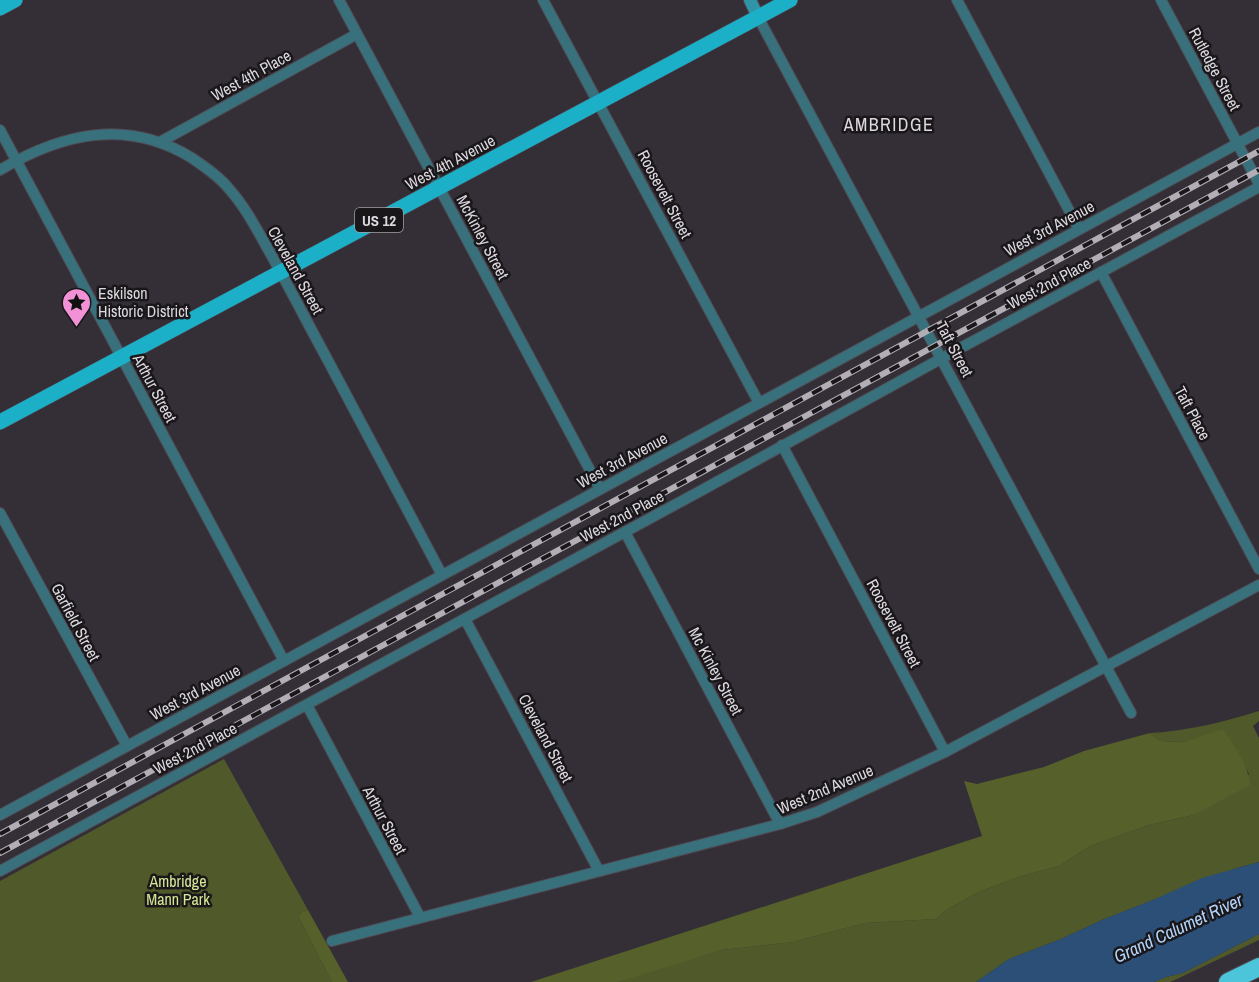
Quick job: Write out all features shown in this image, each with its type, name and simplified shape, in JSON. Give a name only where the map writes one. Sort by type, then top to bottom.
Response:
[{"type":"highway","points":[[1228,982],[1259,967]]},
{"type":"main road","points":[[0,8],[15,0]]},
{"type":"main road","name":"West 4th Avenue","points":[[0,422],[790,0]]},
{"type":"street","name":"McKinley Street","points":[[339,0],[600,489]]},
{"type":"street","name":"Roosevelt Street","points":[[543,0],[759,403]]},
{"type":"street","name":"Taft Street","points":[[750,0],[1131,713]]},
{"type":"street","points":[[957,0],[1079,229]]},
{"type":"street","name":"Rutledge Street","points":[[1161,0],[1259,186]]},
{"type":"street","name":"West 4th Place","points":[[160,142],[357,34]]},
{"type":"street","name":"Arthur Street","points":[[0,130],[284,661]]},
{"type":"street","name":"West 3rd Avenue","points":[[0,815],[1259,132]]},
{"type":"street","name":"Cleveland Street","points":[[16,160],[54,143],[73,138],[96,134],[134,136],[160,142],[183,153],[205,166],[230,189],[251,219],[281,272],[442,575]]},
{"type":"street","points":[[0,170],[16,160]]},
{"type":"street","name":"West 2nd Place","points":[[0,871],[1259,186]]},
{"type":"street","name":"Taft Place","points":[[1101,272],[1259,568]]},
{"type":"street","name":"Roosevelt Street","points":[[782,445],[945,752]]},
{"type":"street","name":"Garfield Street","points":[[0,513],[127,746]]},
{"type":"street","name":"Mc Kinley Street","points":[[625,531],[780,824]]},
{"type":"street","name":"West 2nd Avenue","points":[[332,941],[798,819],[945,752],[1259,585]]},
{"type":"street","name":"Cleveland Street","points":[[465,619],[599,871]]},
{"type":"street","name":"Arthur Street","points":[[307,705],[420,917]]},
{"type":"green space","points":[[1259,711],[1259,721],[1253,726],[1259,738],[1259,862],[1234,869],[1153,900],[1009,959],[976,982],[618,982],[722,950],[793,942],[865,923],[936,919],[946,910],[979,892],[1018,877],[1059,866],[1090,846],[1149,825],[1194,815],[1249,774],[1235,747],[1223,730],[1183,742],[1160,741],[1150,733],[1205,725]]},
{"type":"green space","points":[[1223,729],[1244,763],[1250,785],[1194,815],[1149,825],[1090,846],[1059,866],[1018,877],[979,892],[946,910],[936,919],[865,923],[793,942],[722,950],[618,982],[531,982],[982,836],[964,781],[977,784],[1044,767],[1084,751],[1150,733],[1160,741],[1183,742]]},
{"type":"green space","name":"Ambridge Mann Park","points":[[224,759],[308,910],[298,916],[332,982],[0,982],[0,881]]},
{"type":"green space","points":[[308,910],[348,982],[332,982],[298,916]]},
{"type":"green space","points":[[1259,934],[1259,940],[1177,979],[1170,982],[1154,982],[1183,973]]},
{"type":"water","name":"Grand Calumet River","points":[[1259,862],[1259,934],[1183,973],[1154,982],[976,982],[1009,959],[1202,878]]},
{"type":"railway","points":[[0,834],[1259,151]]},
{"type":"railway","points":[[0,853],[1259,170]]},
{"type":"place","name":"Eskilson Historic District","points":[[77,328]]},
{"type":"district","name":"AMBRIDGE","points":[[889,124]]}]
